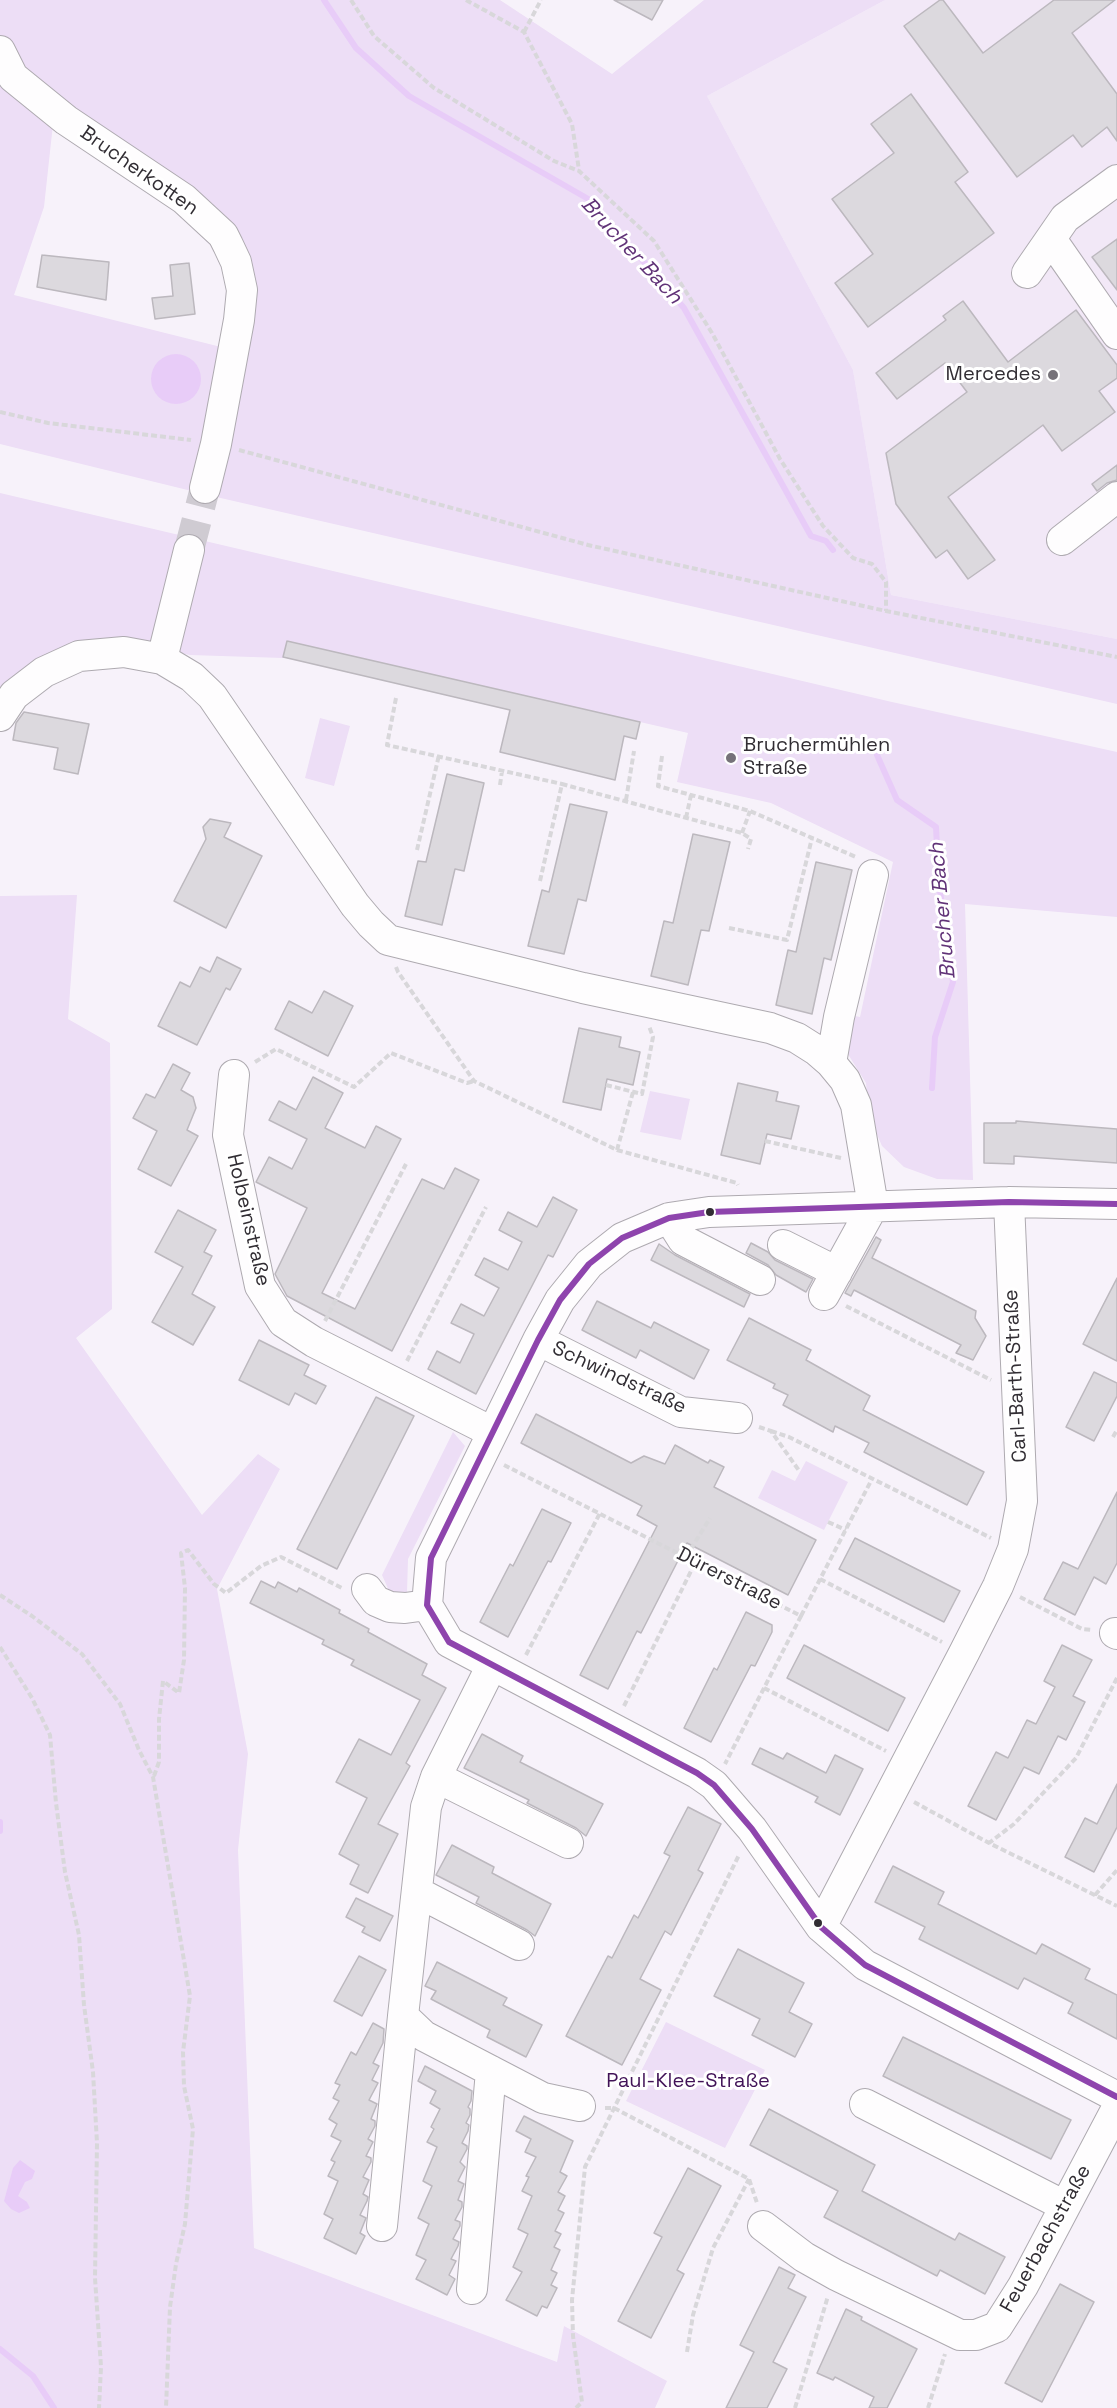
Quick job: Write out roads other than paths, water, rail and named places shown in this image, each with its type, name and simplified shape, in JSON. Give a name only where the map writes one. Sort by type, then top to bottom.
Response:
[{"type":"street","name":"Brucherkotten","points":[[0,51],[13,76],[66,120],[184,199],[223,236],[236,262],[242,290],[239,320],[206,488]]},
{"type":"street","points":[[1027,273],[1065,218],[1117,180]]},
{"type":"street","points":[[1051,239],[1117,334]]},
{"type":"street","points":[[1062,540],[1117,497]]},
{"type":"street","points":[[162,659],[189,550]]},
{"type":"street","points":[[0,716],[14,694],[44,672],[80,656],[124,652],[162,659],[192,677],[212,696],[356,905],[388,940],[463,960],[770,1028],[797,1038],[816,1050],[845,1080],[856,1105],[873,1206],[830,1283],[783,1245]]},
{"type":"street","points":[[831,1063],[839,1017],[873,875]]},
{"type":"street","name":"Holbeinstraße","points":[[234,1075],[228,1135],[260,1286],[283,1322],[314,1342],[492,1432]]},
{"type":"street","points":[[1117,1204],[1009,1202],[709,1212],[669,1218],[622,1238],[589,1264],[560,1300],[538,1340],[431,1558],[427,1605],[449,1642],[697,1773],[714,1785],[752,1829],[821,1927],[865,1965],[1117,2097]]},
{"type":"street","name":"Carl-Barth-Straße","points":[[821,1927],[964,1653],[998,1586],[1013,1550],[1022,1502],[1009,1202]]},
{"type":"street","points":[[669,1218],[683,1240],[760,1280]]},
{"type":"street","name":"Schwindstraße","points":[[538,1340],[681,1412],[737,1418]]},
{"type":"street","points":[[367,1588],[376,1601],[390,1607],[405,1608],[427,1605]]},
{"type":"street","points":[[382,2226],[426,1807],[436,1777],[504,1671]]},
{"type":"street","points":[[436,1777],[568,1843]]},
{"type":"street","points":[[417,1892],[519,1945]]},
{"type":"street","points":[[403,2016],[424,2036],[543,2098],[580,2106]]},
{"type":"street","points":[[472,2289],[491,2071]]},
{"type":"street","points":[[865,2104],[1065,2206]]},
{"type":"street","name":"Feuerbachstraße","points":[[763,2226],[804,2257],[836,2275],[960,2335],[976,2335],[997,2327],[1023,2286],[1117,2108]]},
{"type":"waterway","name":"Brucher Bach","points":[[324,0],[356,48],[409,96],[590,200],[684,308],[811,536],[826,541],[833,550]]},
{"type":"waterway","name":"Brucher Bach","points":[[877,755],[897,800],[936,827],[939,884],[953,982],[935,1037],[932,1088]]},
{"type":"waterway","points":[[0,1822],[0,1831]]},
{"type":"waterway","points":[[0,2349],[33,2376],[54,2408]]},
{"type":"tunnel","points":[[189,550],[205,488]]},
{"type":"place","name":"Mercedes","points":[[1053,375]]},
{"type":"place","name":"Bruchermühlen Straße","points":[[731,758]]},
{"type":"park label","name":"Paul-Klee-Straße","points":[[688,2082]]}]
